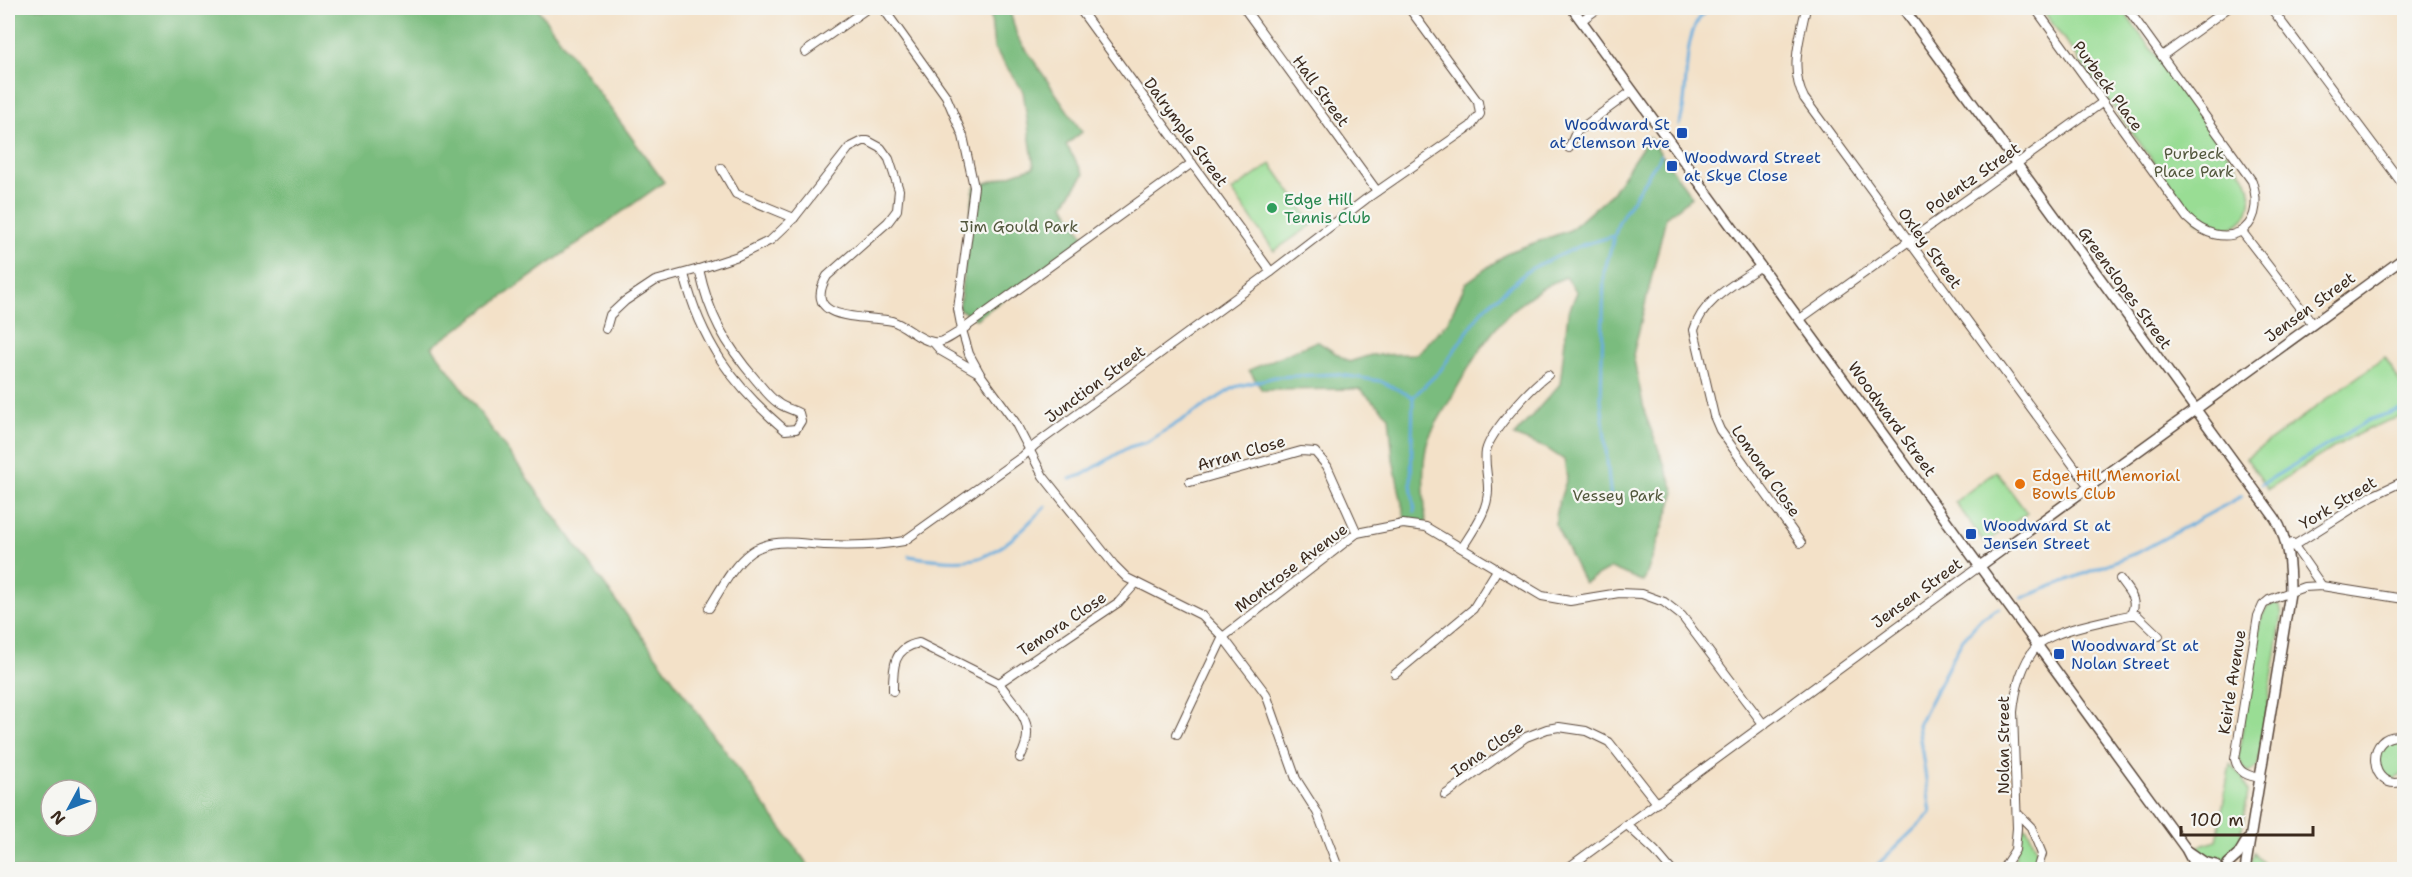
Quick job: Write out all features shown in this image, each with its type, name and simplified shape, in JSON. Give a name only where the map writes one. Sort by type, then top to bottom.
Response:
[{"type":"street","points":[[805,52],[868,8]]},
{"type":"street","points":[[883,8],[946,96],[963,136],[974,187],[958,309],[969,354],[980,374],[1015,422],[1043,476],[1114,565],[1127,578],[1201,615],[1223,637],[1266,694],[1296,779],[1317,812],[1339,870]]},
{"type":"street","name":"Dalrymple Street","points":[[1079,8],[1271,272]]},
{"type":"street","name":"Hall Street","points":[[1244,8],[1377,191]]},
{"type":"street","name":"Junction Street","points":[[709,608],[723,585],[752,551],[781,543],[845,545],[888,544],[904,541],[1271,272],[1377,191],[1472,126],[1480,114],[1478,102],[1409,8]]},
{"type":"street","name":"Woodward Street","points":[[1572,8],[2186,849],[2197,870]]},
{"type":"street","points":[[1581,20],[1599,8]]},
{"type":"street","name":"Oxley Street","points":[[1806,8],[1797,60],[1798,87],[2090,488]]},
{"type":"street","name":"Greenslopes Street","points":[[1903,8],[2275,518],[2290,547]]},
{"type":"street","name":"Purbeck Place","points":[[2035,8],[2187,218],[2194,225],[2211,233],[2231,236],[2243,233]]},
{"type":"street","points":[[2127,8],[2252,181],[2255,188],[2254,207],[2248,228],[2243,233],[2313,324]]},
{"type":"street","points":[[2162,56],[2228,8]]},
{"type":"street","points":[[2271,8],[2404,186]]},
{"type":"street","points":[[1569,148],[1576,132],[1632,90]]},
{"type":"street","name":"Polentz Street","points":[[1800,319],[2103,102]]},
{"type":"street","points":[[606,329],[610,315],[625,300],[655,280],[684,274],[764,245],[794,218],[849,148],[868,141],[881,148],[889,159],[897,181],[899,197],[897,210],[888,222],[827,276],[823,284],[822,297],[828,308],[843,316],[894,322],[934,343],[941,351],[980,374]]},
{"type":"street","points":[[934,343],[962,330],[1192,163]]},
{"type":"street","points":[[722,168],[735,194],[794,218]]},
{"type":"street","name":"Jensen Street","points":[[1565,870],[2404,258]]},
{"type":"street","name":"Lomond Close","points":[[1761,266],[1710,303],[1697,320],[1694,330],[1714,416],[1720,430],[1800,543]]},
{"type":"street","points":[[684,274],[697,315],[725,369],[767,415],[785,430],[796,429],[801,420],[799,413],[780,405],[772,398],[738,360],[724,340],[705,296],[699,269]]},
{"type":"street","points":[[1462,548],[1488,500],[1485,462],[1489,442],[1530,389],[1548,375]]},
{"type":"street","name":"Arran Close","points":[[1190,482],[1301,451],[1315,452],[1327,466],[1357,533]]},
{"type":"street","name":"York Street","points":[[2290,547],[2372,496],[2404,481]]},
{"type":"street","name":"Montrose Avenue","points":[[1223,637],[1357,533],[1403,524],[1426,527],[1529,590],[1556,600],[1570,601],[1632,592],[1653,596],[1665,602],[1682,616],[1764,725]]},
{"type":"street","points":[[2290,547],[2322,586],[2404,599]]},
{"type":"street","points":[[2228,864],[2243,870],[2252,830],[2290,593],[2290,547]]},
{"type":"street","points":[[1395,674],[1473,609],[1497,570]]},
{"type":"street","points":[[2120,579],[2135,601],[2135,608],[2130,615]]},
{"type":"street","name":"Temora Close","points":[[999,683],[1119,602],[1136,583]]},
{"type":"street","name":"Keirle Avenue","points":[[2260,778],[2244,774],[2237,766],[2235,759],[2258,616],[2263,605],[2269,600],[2304,587],[2322,586]]},
{"type":"street","points":[[2037,645],[2062,632],[2130,615],[2137,615],[2159,636]]},
{"type":"street","points":[[1177,734],[1223,637]]},
{"type":"street","points":[[893,691],[895,658],[905,647],[919,644],[999,683],[1028,727],[1028,740],[1020,758]]},
{"type":"street","name":"Nolan Street","points":[[2002,870],[2015,850],[2013,712],[2015,694],[2017,684],[2037,645]]},
{"type":"street","name":"Iona Close","points":[[1445,795],[1526,737],[1547,729],[1559,728],[1586,731],[1609,742],[1657,803]]},
{"type":"street","points":[[2404,737],[2390,737],[2383,741],[2378,748],[2375,763],[2377,770],[2388,781],[2395,783],[2404,781]]},
{"type":"street","name":"Nolan Street","points":[[2016,813],[2031,827],[2042,854],[2037,870]]},
{"type":"street","points":[[1627,825],[1671,870]]},
{"type":"street","points":[[2213,868],[2228,864],[2242,850],[2252,830]]},
{"type":"street","name":"Woodward Street","points":[[2186,849],[2213,868]]},
{"type":"green space","points":[[8,8],[537,8],[664,182],[432,347],[811,869],[8,869]]},
{"type":"green space","name":"Jim Gould Park","points":[[990,8],[1009,8],[1017,36],[1082,132],[1066,145],[1084,174],[1064,204],[1086,240],[976,319],[959,309],[974,187],[1034,167],[1023,91],[994,48]]},
{"type":"green space","name":"Purbeck Place Park","points":[[2041,8],[2121,8],[2247,180],[2250,206],[2240,223],[2220,229],[2196,220]]},
{"type":"green space","name":"Vessey Park","points":[[1649,137],[1692,197],[1666,217],[1633,355],[1645,414],[1675,492],[1644,582],[1611,568],[1584,583],[1556,526],[1556,511],[1567,478],[1564,460],[1546,448],[1514,436],[1560,384],[1568,313],[1577,292],[1566,277],[1527,298],[1497,327],[1472,362],[1435,425],[1428,440],[1424,461],[1426,527],[1406,524],[1393,459],[1389,416],[1360,389],[1262,390],[1249,370],[1317,341],[1349,362],[1371,355],[1417,354],[1447,323],[1466,283],[1509,252],[1570,230],[1612,193]]},
{"type":"green space","name":"Edge Hill Tennis Club","points":[[1271,164],[1313,224],[1274,251],[1232,191]]},
{"type":"green space","points":[[2385,357],[2404,389],[2404,416],[2351,438],[2268,489],[2246,458]]},
{"type":"green space","points":[[1996,471],[2027,513],[1985,543],[1955,502]]},
{"type":"green space","points":[[2274,603],[2280,606],[2282,615],[2258,766],[2249,772],[2243,768],[2238,757],[2260,621],[2266,608]]},
{"type":"green space","points":[[2398,739],[2404,744],[2404,774],[2394,779],[2384,777],[2379,759],[2380,754],[2386,745]]},
{"type":"green space","points":[[2230,764],[2242,777],[2248,792],[2241,835],[2243,841],[2231,857],[2215,862],[2200,856],[2193,848],[2217,841]]},
{"type":"green space","points":[[2020,827],[2026,828],[2034,843],[2037,853],[2035,870],[2009,870],[2015,860]]},
{"type":"green space","points":[[2254,853],[2269,869],[2249,870]]},
{"type":"waterway","points":[[1679,125],[1683,111],[1689,46],[1700,18],[1710,8]]},
{"type":"waterway","points":[[1611,500],[1601,399],[1604,272],[1619,221],[1661,155]]},
{"type":"waterway","points":[[1415,512],[1411,484],[1413,397],[1440,371],[1483,309],[1530,269],[1582,245],[1614,236]]},
{"type":"waterway","points":[[1070,479],[1082,475],[1129,447],[1147,442],[1235,387],[1275,377],[1335,374],[1380,381],[1413,397]]},
{"type":"waterway","points":[[2262,484],[2369,420],[2404,408]]},
{"type":"waterway","points":[[2022,598],[2139,552],[2242,496]]},
{"type":"waterway","points":[[909,556],[958,560],[984,556],[1010,541],[1046,506]]},
{"type":"waterway","points":[[1872,870],[1931,813],[1918,725],[1962,640],[1982,618],[1999,608]]},
{"type":"place","name":"Woodward St at Clemson Ave","points":[[1682,133]]},
{"type":"place","name":"Woodward Street at Skye Close","points":[[1672,166]]},
{"type":"place","name":"Edge Hill Tennis Club","points":[[1272,208]]},
{"type":"place","name":"Edge Hill Memorial Bowls Club","points":[[2020,484]]},
{"type":"place","name":"Woodward St at Jensen Street","points":[[1971,534]]},
{"type":"place","name":"Woodward St at Nolan Street","points":[[2059,654]]}]
